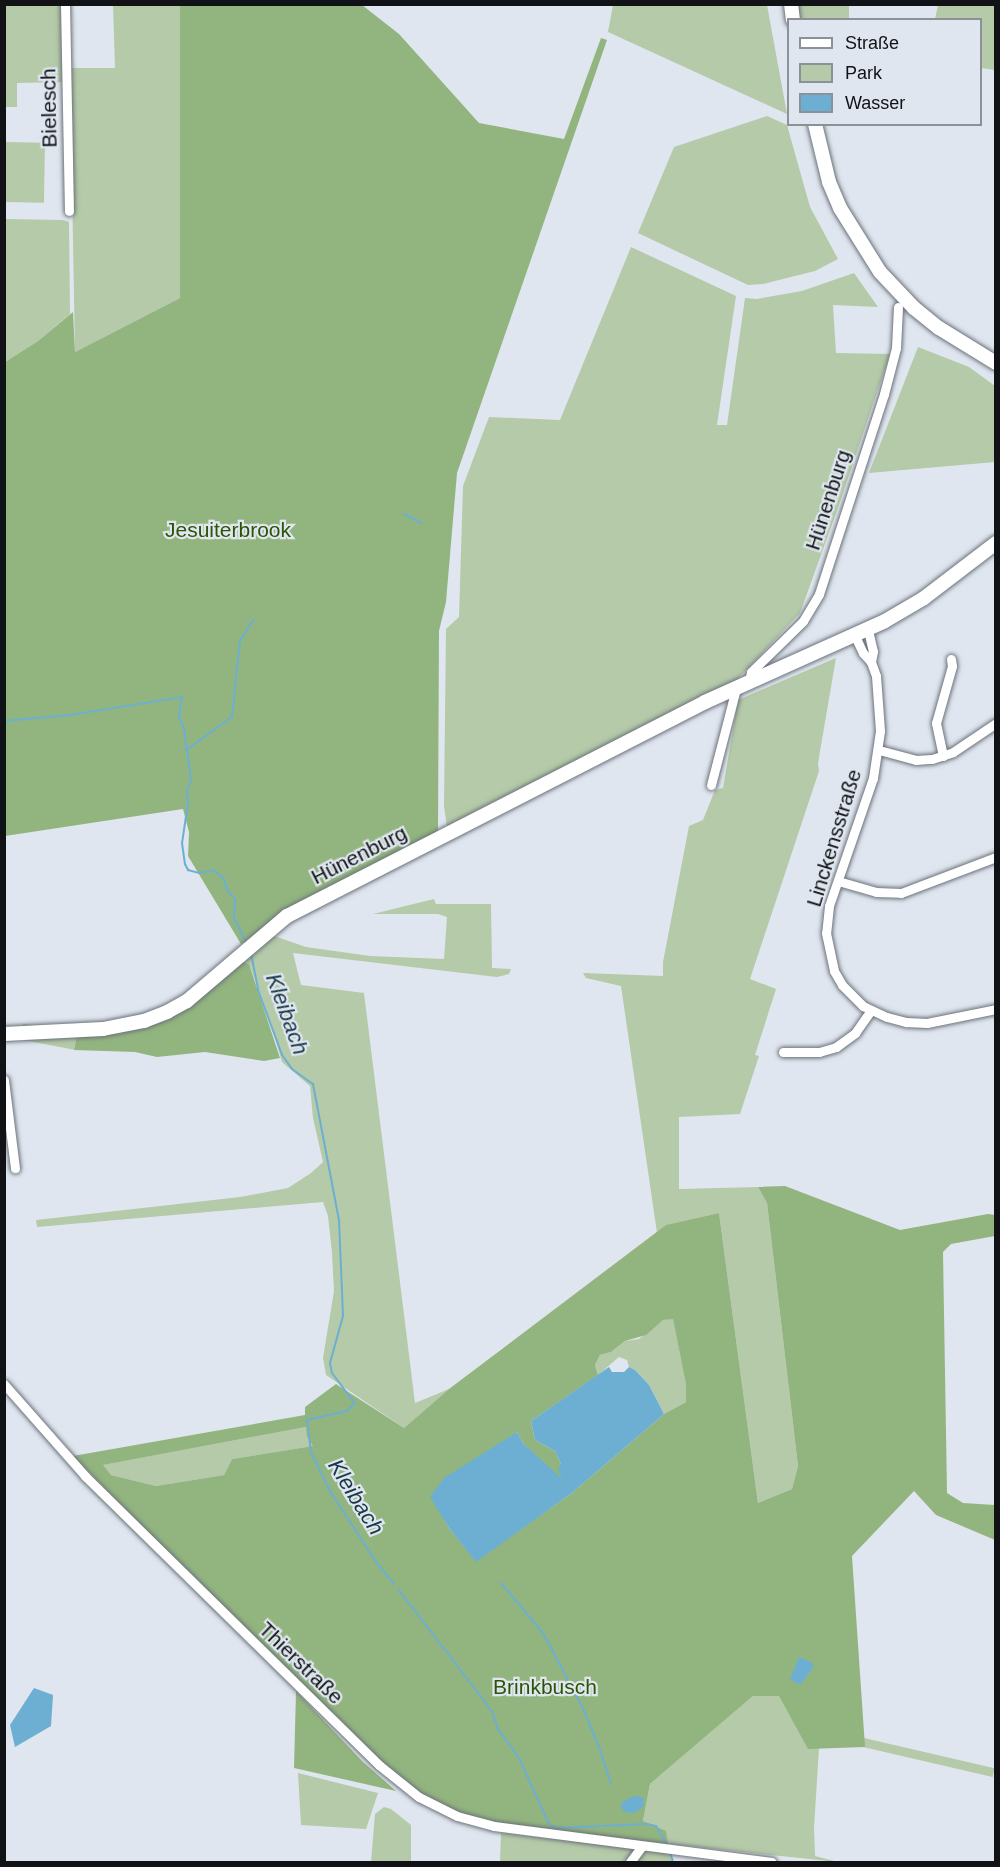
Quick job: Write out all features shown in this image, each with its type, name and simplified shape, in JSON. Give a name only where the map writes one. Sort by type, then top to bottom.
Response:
[{"type":"street","name":"Bielesch","points":[[65,4],[69,211]]},
{"type":"street","points":[[815,126],[829,182],[840,208],[880,272],[914,308],[939,328],[996,363]]},
{"type":"street","name":"Hünenburg","points":[[749,681],[751,672],[803,621],[819,594],[887,383],[896,348],[898,308]]},
{"type":"street","name":"Hünenburg","points":[[4,1034],[103,1029],[144,1021],[188,1001],[287,916],[749,681],[868,630],[924,598],[996,543]]},
{"type":"street","name":"Linckensstraße","points":[[868,630],[873,651],[871,662],[880,707],[879,750],[873,778],[838,880],[827,922],[830,961],[842,985],[871,1010],[906,1022],[927,1023],[996,1009]]},
{"type":"street","name":"Linckensstraße","points":[[855,636],[863,653],[871,662]]},
{"type":"street","points":[[943,756],[936,723],[952,666],[951,659]]},
{"type":"street","points":[[711,785],[736,688]]},
{"type":"street","points":[[879,750],[916,760],[943,756],[996,723]]},
{"type":"street","points":[[838,880],[876,892],[901,893],[996,857]]},
{"type":"street","points":[[783,1052],[819,1052],[836,1047],[855,1034],[871,1010]]},
{"type":"street","points":[[4,1080],[15,1168]]},
{"type":"street","name":"Thierstraße","points":[[4,1384],[86,1476],[401,1785],[438,1808],[494,1826],[771,1863]]},
{"type":"street","points":[[630,1863],[642,1846]]},
{"type":"green space","points":[[4,5],[62,5],[63,82],[17,83],[17,107],[5,107]]},
{"type":"green space","points":[[113,5],[180,5],[180,298],[75,352],[70,76],[72,72],[70,68],[115,68]]},
{"type":"green space","name":"Jesuiterbrook","points":[[180,5],[362,5],[399,34],[479,123],[564,139],[601,38],[607,40],[457,473],[446,602],[439,631],[438,833],[261,930],[241,944],[188,856],[189,832],[183,809],[5,836],[5,362],[38,341],[73,312],[75,352],[180,298]]},
{"type":"green space","points":[[613,5],[767,5],[787,114],[608,32]]},
{"type":"green space","points":[[797,5],[849,5],[849,18],[797,18]]},
{"type":"green space","points":[[938,5],[995,5],[995,70],[982,68],[982,18],[935,18]]},
{"type":"green space","points":[[767,116],[787,125],[810,207],[838,259],[815,271],[763,284],[748,285],[638,233],[674,147]]},
{"type":"green space","points":[[5,142],[45,143],[44,203],[4,202]]},
{"type":"green space","points":[[5,219],[69,222],[70,314],[38,341],[5,362]]},
{"type":"green space","points":[[631,247],[736,296],[717,425],[727,425],[745,298],[757,299],[802,291],[854,273],[878,307],[833,305],[836,353],[890,354],[800,613],[734,683],[447,827],[444,806],[446,629],[459,617],[463,486],[489,417],[560,420]]},
{"type":"green space","points":[[918,347],[969,367],[995,386],[995,462],[869,473]]},
{"type":"green space","points":[[836,658],[818,763],[819,771],[750,979],[776,989],[755,1055],[759,1056],[740,1114],[679,1117],[679,1189],[758,1187],[767,1203],[798,1466],[792,1489],[758,1503],[719,1213],[667,1225],[657,1233],[621,986],[586,978],[583,973],[663,976],[663,962],[689,826],[703,820],[715,790],[723,788],[738,700]]},
{"type":"green space","points":[[434,899],[436,904],[491,904],[492,968],[511,969],[509,974],[497,977],[293,953],[301,985],[364,993],[415,1403],[449,1389],[404,1428],[326,1375],[323,1358],[334,1291],[328,1216],[323,1202],[37,1227],[36,1220],[240,1197],[288,1188],[311,1173],[323,1162],[313,1118],[310,1086],[282,1062],[271,1024],[249,964],[245,961],[274,936],[306,947],[370,956],[444,959],[447,917],[438,914],[373,914]]},
{"type":"green space","points":[[242,961],[249,964],[280,1058],[264,1061],[205,1052],[157,1057],[135,1052],[74,1050],[77,1034],[138,1028]]},
{"type":"green space","points":[[23,1024],[77,1034],[74,1050],[20,1039]]},
{"type":"green space","name":"Brinkbusch","points":[[785,1186],[900,1230],[988,1214],[995,1215],[995,1236],[951,1244],[943,1252],[947,1493],[963,1503],[995,1505],[995,1540],[936,1515],[914,1491],[852,1556],[865,1747],[808,1749],[779,1696],[753,1696],[650,1784],[643,1821],[666,1831],[668,1844],[494,1824],[458,1813],[402,1783],[189,1574],[73,1456],[305,1415],[305,1407],[336,1384],[404,1428],[449,1389],[666,1225],[719,1213],[758,1503],[792,1489],[798,1466],[767,1203],[758,1187]],"holes":[[[673,1319],[686,1385],[686,1402],[664,1414],[573,1492],[476,1561],[449,1528],[431,1497],[517,1432],[523,1443],[558,1479],[562,1479],[561,1464],[555,1451],[535,1440],[531,1421],[598,1375],[595,1365],[600,1355],[611,1352],[625,1341],[646,1335],[663,1320]],[[306,1427],[307,1436],[313,1446],[232,1459],[224,1475],[156,1486],[111,1475],[103,1465]]]},
{"type":"green space","points":[[673,1318],[686,1385],[686,1402],[664,1414],[649,1385],[629,1367],[627,1360],[619,1357],[598,1375],[595,1365],[600,1355],[611,1352],[625,1341],[639,1339],[663,1320]]},
{"type":"green space","points":[[306,1427],[314,1446],[232,1459],[224,1475],[156,1486],[111,1475],[102,1465]]},
{"type":"green space","points":[[296,1691],[362,1761],[396,1791],[294,1768]]},
{"type":"green space","points":[[779,1695],[808,1748],[819,1748],[814,1828],[815,1856],[838,1862],[668,1844],[643,1821],[650,1784],[753,1696]]},
{"type":"green space","points":[[864,1738],[995,1768],[993,1777],[862,1747]]},
{"type":"green space","points":[[298,1773],[378,1793],[366,1829],[301,1825]]},
{"type":"green space","points":[[384,1807],[391,1809],[411,1825],[411,1862],[371,1862],[375,1814]]},
{"type":"green space","points":[[501,1833],[669,1853],[673,1862],[500,1862]]},
{"type":"water","points":[[609,1367],[612,1372],[624,1372],[629,1367],[635,1370],[649,1385],[664,1414],[573,1492],[476,1562],[449,1528],[430,1497],[444,1478],[517,1432],[523,1443],[562,1479],[558,1470],[561,1464],[555,1451],[535,1440],[531,1421]]},
{"type":"water","points":[[799,1657],[813,1663],[813,1668],[800,1685],[790,1679]]},
{"type":"water","points":[[34,1688],[53,1695],[51,1726],[15,1747],[10,1725]]},
{"type":"water","points":[[634,1796],[644,1798],[643,1807],[634,1813],[624,1812],[621,1807],[622,1802]]},
{"type":"waterway","points":[[404,514],[422,523]]},
{"type":"waterway","points":[[186,750],[232,717],[240,641],[254,619]]},
{"type":"waterway","name":"Kleibach","points":[[4,721],[70,715],[182,697],[179,717],[184,729],[191,780],[187,791],[188,803],[182,843],[185,864],[188,870],[199,873],[214,870],[224,879],[227,890],[235,899],[234,918],[247,943]]},
{"type":"waterway","name":"Kleibach","points":[[251,953],[258,990],[282,1055],[292,1069],[313,1084],[339,1220],[343,1316],[330,1363],[332,1373],[355,1403],[347,1411],[307,1420],[311,1452],[331,1493],[377,1563],[394,1584]]},
{"type":"waterway","points":[[501,1583],[543,1633],[582,1706],[611,1783]]},
{"type":"waterway","name":"Kleibach","points":[[398,1589],[492,1711],[498,1729],[519,1758],[549,1824],[556,1828],[647,1824],[656,1826],[667,1844]]},
{"type":"waterway","name":"Kleibach","points":[[670,1852],[673,1862]]}]
